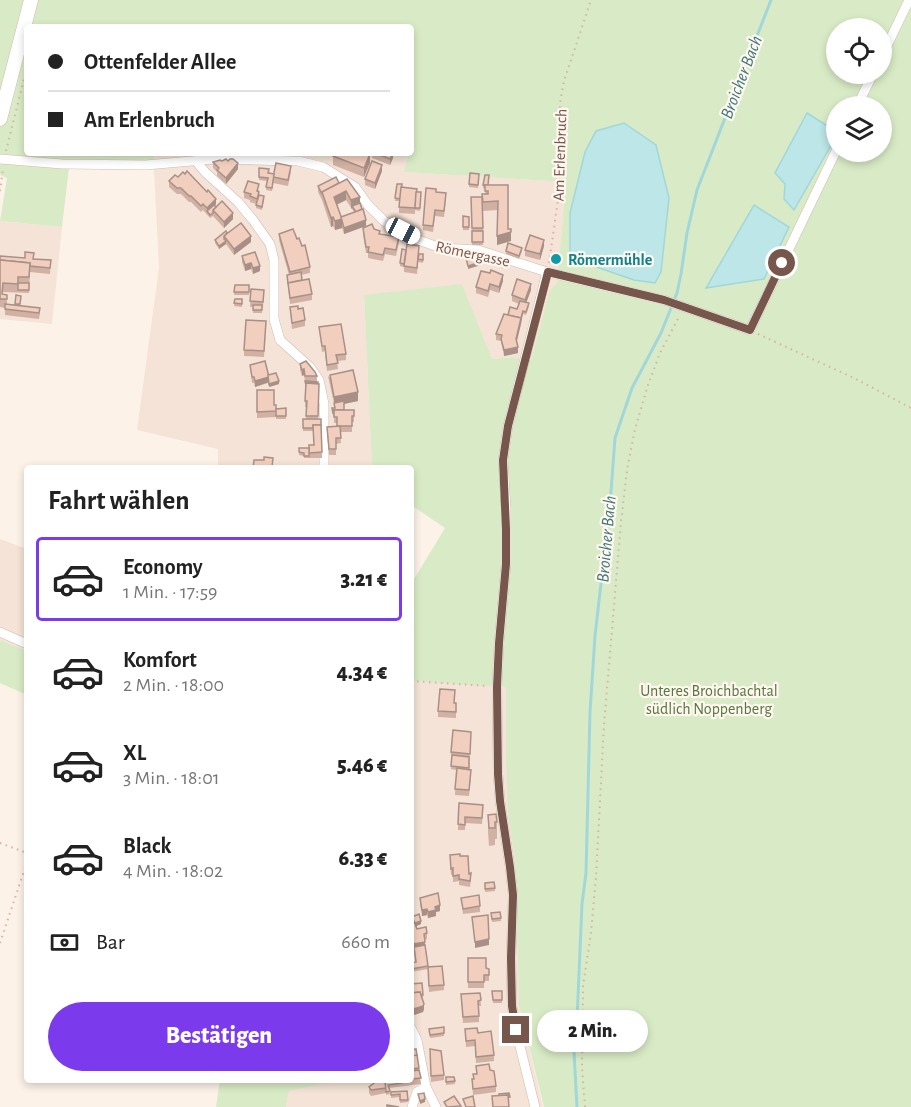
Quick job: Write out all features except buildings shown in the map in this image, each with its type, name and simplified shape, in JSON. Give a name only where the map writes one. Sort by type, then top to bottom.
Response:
[{"type":"main road","points":[[25,24],[31,0]]},
{"type":"main road","points":[[0,119],[24,27]]},
{"type":"street","points":[[892,35],[909,0]]},
{"type":"street","name":"Römergasse","points":[[2,160],[62,164],[146,165],[214,159],[298,161],[323,166],[355,187],[384,222],[422,241],[441,248],[478,250],[548,272],[664,300],[750,330]]},
{"type":"street","points":[[196,161],[238,202],[270,244],[274,260],[274,319],[280,340],[310,367],[320,380],[324,404],[324,465]]},
{"type":"street","points":[[750,330],[831,162]]},
{"type":"street","points":[[535,1107],[512,1006],[513,895],[500,801],[497,687],[506,564],[503,460],[508,426],[548,272]]},
{"type":"street","points":[[0,632],[24,643]]},
{"type":"street","points":[[414,1034],[426,1087],[436,1107]]},
{"type":"street","points":[[412,1107],[417,1092],[426,1087]]},
{"type":"path","name":"Am Erlenbruch","points":[[548,272],[560,186],[560,103],[564,81],[591,0]]},
{"type":"path","points":[[0,191],[2,160],[24,78]]},
{"type":"path","points":[[585,1107],[582,1068],[583,986],[596,877],[605,704],[614,588],[625,490],[635,429],[648,386],[660,353],[682,306]]},
{"type":"path","points":[[750,330],[856,379],[911,408]]},
{"type":"path","points":[[414,681],[497,687]]},
{"type":"path","points":[[0,843],[24,852]]},
{"type":"path","points":[[0,943],[24,871]]},
{"type":"shaded area","points":[[154,156],[408,156],[405,172],[566,182],[557,284],[531,360],[512,357],[492,359],[364,295],[372,465],[218,465],[218,449],[137,430],[159,268]]},
{"type":"shaded area","points":[[0,221],[62,227],[52,324],[0,319]]},
{"type":"shaded area","points":[[0,539],[24,548],[24,650],[0,640]]},
{"type":"shaded area","points":[[414,681],[506,686],[515,860],[519,1006],[543,1107],[286,1107],[289,1091],[325,1083],[414,1083]]},
{"type":"green space","name":"Unteres Broichbachtal südlich Noppenberg","points":[[0,0],[911,0],[911,1107],[544,1107],[519,1006],[515,859],[508,813],[506,687],[414,681],[414,579],[445,528],[414,507],[414,465],[372,465],[364,295],[462,284],[492,359],[512,357],[531,360],[550,290],[557,283],[566,182],[404,172],[408,156],[414,156],[414,24],[24,24],[24,156],[154,156],[154,168],[69,168],[62,227],[0,221],[7,178],[0,175]],"holes":[[[754,206],[770,216],[706,287]]]},
{"type":"green space","points":[[0,640],[24,650],[24,694],[0,683]]},
{"type":"green space","points":[[220,1083],[328,1083],[289,1091],[286,1107],[216,1107]]},
{"type":"water","points":[[807,113],[826,125],[826,154],[794,210],[784,199],[785,184],[775,173]]},
{"type":"water","points":[[624,123],[656,145],[669,198],[661,272],[655,283],[634,280],[570,258],[570,213],[585,152],[596,131]]},
{"type":"water","points":[[754,205],[789,227],[764,279],[706,288]]},
{"type":"waterway","name":"Broicher Bach","points":[[577,1107],[574,1052],[582,904],[586,873],[590,712],[595,636],[615,438],[632,388],[661,333],[677,293],[697,190],[771,0]]},
{"type":"place","name":"Römermühle","points":[[556,259]]},
{"type":"route","points":[[516,1030],[512,1006],[513,895],[498,774],[497,687],[506,564],[503,460],[508,426],[548,272],[664,300],[750,330],[782,263]]}]
